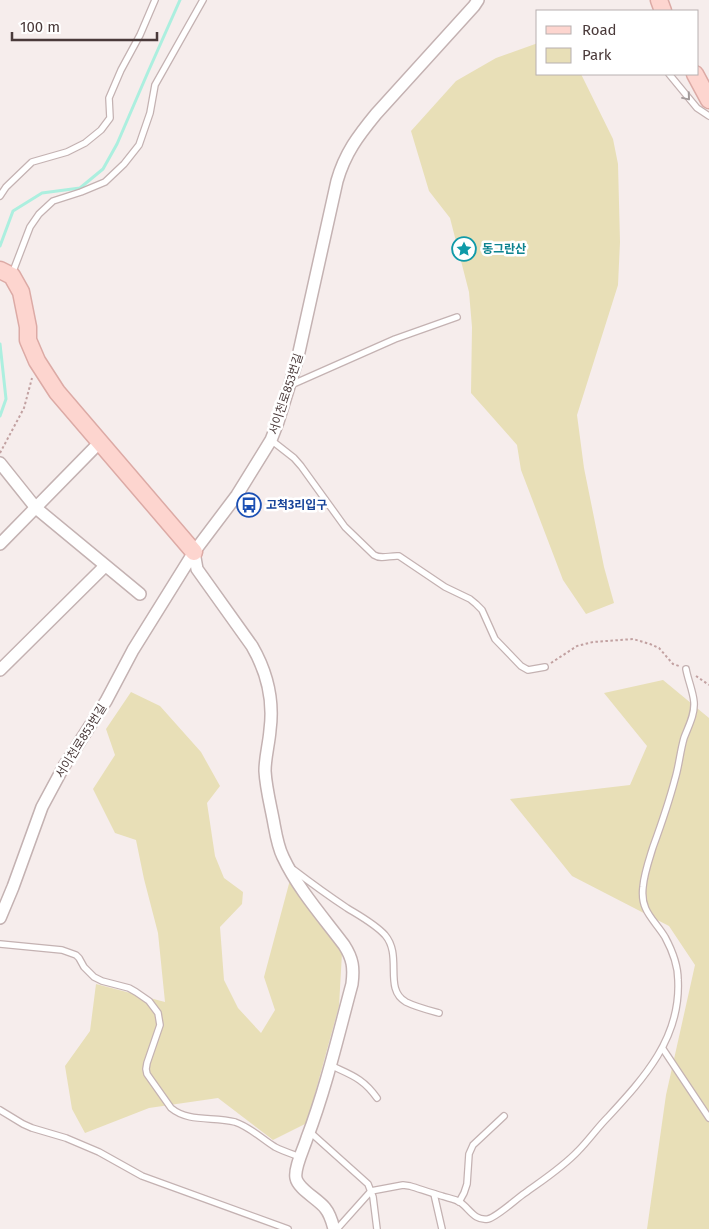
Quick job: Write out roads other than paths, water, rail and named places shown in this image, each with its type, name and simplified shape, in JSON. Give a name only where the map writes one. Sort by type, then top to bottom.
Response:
[{"type":"street","name":"서이천로853번길","points":[[0,918],[33,831],[64,766],[106,701],[152,618],[194,552],[237,495],[270,440],[290,385],[304,334],[337,181],[341,167],[352,145],[376,114],[473,2]]},
{"type":"street","points":[[696,75],[709,100]]},
{"type":"street","points":[[6,273],[21,292],[28,327],[28,340],[37,361],[57,392],[194,552],[197,569],[252,646],[259,658],[269,687],[272,714],[265,774],[278,845],[287,865],[302,888],[349,953],[354,968],[352,984],[330,1065],[310,1132],[300,1157],[296,1180],[324,1208],[335,1229]]},
{"type":"street","points":[[0,544],[100,442]]},
{"type":"street","points":[[0,463],[36,508],[140,594]]},
{"type":"street","points":[[0,670],[105,566]]},
{"type":"lane","points":[[0,196],[6,187],[32,162],[67,152],[85,144],[101,130],[110,118],[109,98],[121,70],[140,36],[155,0]]},
{"type":"lane","points":[[6,273],[30,227],[39,214],[53,201],[105,182],[124,164],[139,145],[150,113],[155,85],[203,0]]},
{"type":"lane","points":[[670,75],[697,108],[709,116]]},
{"type":"lane","points":[[290,385],[394,339],[458,317]]},
{"type":"lane","points":[[270,440],[294,458],[345,527],[374,555],[378,558],[393,555],[399,556],[445,587],[470,599],[482,610],[495,639],[521,666],[528,670],[545,667]]},
{"type":"lane","points":[[335,1229],[372,1191],[403,1185],[459,1202],[477,1218],[490,1218],[498,1214],[578,1152],[634,1089],[663,1049],[672,1027],[677,1003],[678,980],[676,963],[665,937],[652,920],[642,898],[646,870],[676,777],[684,738],[693,715],[694,702],[686,669]]},
{"type":"lane","points":[[287,865],[384,934],[392,947],[394,955],[394,983],[398,994],[406,1002],[439,1013]]},
{"type":"lane","points":[[0,944],[62,950],[76,955],[94,977],[129,988],[149,1000],[158,1013],[160,1025],[147,1063],[147,1074],[171,1108],[192,1118],[229,1121],[245,1126],[274,1146],[300,1157]]},
{"type":"lane","points":[[663,1049],[709,1118]]},
{"type":"lane","points":[[330,1065],[360,1080],[369,1087],[377,1098]]},
{"type":"lane","points":[[0,1110],[32,1128],[66,1138],[99,1152],[142,1176],[288,1229]]},
{"type":"lane","points":[[459,1202],[467,1184],[469,1154],[474,1145],[504,1116]]},
{"type":"lane","points":[[310,1132],[364,1180],[372,1191],[378,1229]]},
{"type":"lane","points":[[434,1194],[442,1229]]},
{"type":"waterway","points":[[0,246],[13,211],[42,193],[80,188],[103,169],[117,144],[180,0]]},
{"type":"waterway","points":[[0,344],[6,399],[0,416]]},
{"type":"place","name":"동그란산","points":[[464,249]]},
{"type":"place","name":"고척3리입구","points":[[249,505]]}]
